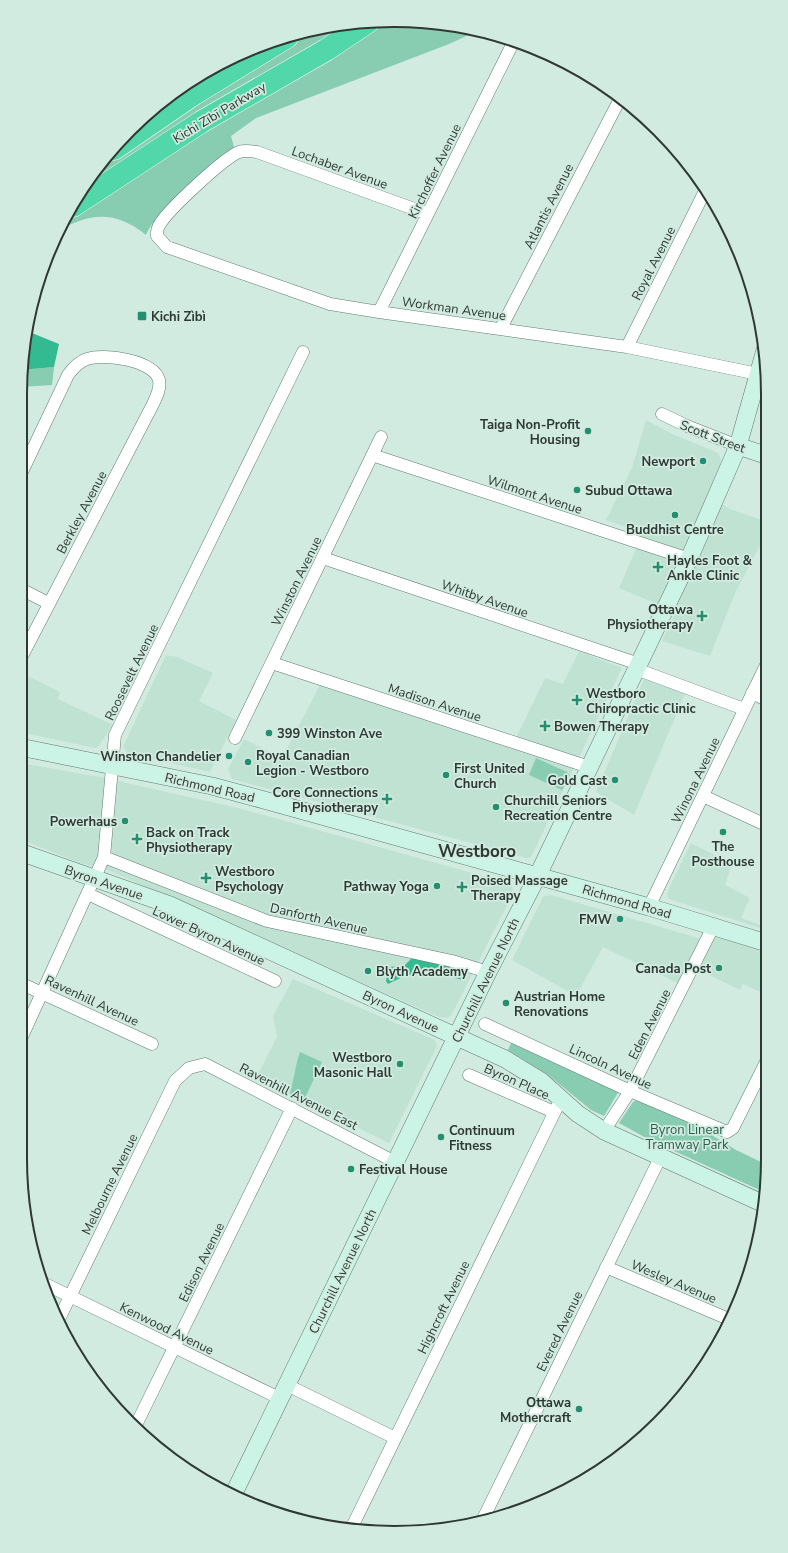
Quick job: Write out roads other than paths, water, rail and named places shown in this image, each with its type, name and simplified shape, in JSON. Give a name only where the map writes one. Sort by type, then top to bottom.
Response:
[{"type":"highway","name":"Kichi Zībī Parkway","points":[[83,200],[200,122],[326,50],[357,29]]},
{"type":"highway","name":"Kichi Zībī Parkway","points":[[131,137],[194,94],[265,51]]},
{"type":"main road","name":"Churchill Avenue North","points":[[236,1490],[488,972],[537,877],[689,559],[738,446],[760,368]]},
{"type":"main road","name":"Scott Street","points":[[738,446],[761,454]]},
{"type":"main road","name":"Richmond Road","points":[[27,748],[212,786],[649,907],[761,941]]},
{"type":"main road","name":"Byron Avenue","points":[[27,855],[91,887],[160,901],[505,1059],[529,1073],[558,1106],[578,1114],[604,1131],[660,1158],[758,1202]]},
{"type":"street","name":"Kirchoffer Avenue","points":[[379,312],[512,46]]},
{"type":"street","name":"Atlantis Avenue","points":[[501,328],[618,103]]},
{"type":"street","name":"Lochaber Avenue","points":[[157,236],[160,223],[226,160],[241,151],[257,152],[428,214]]},
{"type":"street","name":"Royal Avenue","points":[[626,347],[703,196]]},
{"type":"street","name":"Workman Avenue","points":[[157,236],[167,246],[317,300],[379,312],[501,328],[626,347],[758,374]]},
{"type":"street","name":"Roosevelt Avenue","points":[[27,1026],[104,857],[114,766],[115,735],[303,352]]},
{"type":"street","name":"Berkley Avenue","points":[[27,461],[68,375],[79,363],[96,357],[128,360],[148,367],[159,378],[160,385],[152,406],[27,644]]},
{"type":"street","name":"Scott Street","points":[[662,414],[687,426],[738,446]]},
{"type":"street","name":"Winston Avenue","points":[[235,738],[381,437]]},
{"type":"street","name":"Wilmont Avenue","points":[[372,455],[689,559]]},
{"type":"street","name":"Whitby Avenue","points":[[323,558],[638,666],[744,709]]},
{"type":"street","points":[[27,592],[48,604]]},
{"type":"street","name":"Madison Avenue","points":[[272,663],[589,767]]},
{"type":"street","name":"Winona Avenue","points":[[649,907],[761,675]]},
{"type":"street","points":[[752,693],[761,698]]},
{"type":"street","points":[[703,796],[761,823]]},
{"type":"street","name":"Danforth Avenue","points":[[104,857],[267,921],[452,961],[488,972]]},
{"type":"street","name":"Lower Byron Avenue","points":[[91,887],[275,981]]},
{"type":"street","name":"Eden Avenue","points":[[604,1131],[630,1091],[713,927]]},
{"type":"street","name":"Ravenhill Avenue","points":[[27,986],[152,1044]]},
{"type":"street","name":"Lincoln Avenue","points":[[485,1024],[630,1091],[726,1132],[733,1128],[761,1072]]},
{"type":"street","name":"Ravenhill Avenue East","points":[[189,1068],[206,1064],[395,1162]]},
{"type":"street","name":"Melbourne Avenue","points":[[62,1314],[175,1081],[189,1068]]},
{"type":"street","name":"Byron Place","points":[[469,1075],[558,1106]]},
{"type":"street","name":"Highcroft Avenue","points":[[354,1524],[547,1125],[558,1106]]},
{"type":"street","name":"Edison Avenue","points":[[137,1422],[292,1108]]},
{"type":"street","name":"Evered Avenue","points":[[486,1514],[660,1158]]},
{"type":"street","name":"Wesley Avenue","points":[[606,1267],[725,1317]]},
{"type":"street","name":"Kenwood Avenue","points":[[50,1286],[175,1347],[395,1438]]},
{"type":"place","name":"Kichi Zìbì","points":[[142,316]]},
{"type":"place","name":"Taiga Non-Profit Housing","points":[[588,431]]},
{"type":"place","name":"Newport","points":[[703,461]]},
{"type":"place","name":"Subud Ottawa","points":[[577,490]]},
{"type":"place","name":"Buddhist Centre","points":[[675,515]]},
{"type":"place","name":"Hayles Foot & Ankle Clinic","points":[[658,567]]},
{"type":"place","name":"Ottawa Physiotherapy","points":[[702,616]]},
{"type":"place","name":"Westboro Chiropractic Clinic","points":[[577,700]]},
{"type":"place","name":"Bowen Therapy","points":[[545,726]]},
{"type":"place","name":"399 Winston Ave","points":[[269,733]]},
{"type":"place","name":"Winston Chandelier","points":[[229,756]]},
{"type":"place","name":"Royal Canadian Legion - Westboro","points":[[248,762]]},
{"type":"place","name":"First United Church","points":[[446,775]]},
{"type":"place","name":"Gold Cast","points":[[615,780]]},
{"type":"place","name":"Core Connections Physiotherapy","points":[[387,799]]},
{"type":"place","name":"Churchill Seniors Recreation Centre","points":[[496,807]]},
{"type":"place","name":"Powerhaus","points":[[125,821]]},
{"type":"place","name":"The Posthouse","points":[[723,832]]},
{"type":"place","name":"Back on Track Physiotherapy","points":[[137,839]]},
{"type":"place","name":"Westboro Psychology","points":[[206,878]]},
{"type":"place","name":"Pathway Yoga","points":[[437,886]]},
{"type":"place","name":"Poised Massage Therapy","points":[[462,887]]},
{"type":"place","name":"FMW","points":[[620,919]]},
{"type":"place","name":"Canada Post","points":[[719,968]]},
{"type":"place","name":"Blyth Academy","points":[[368,971]]},
{"type":"place","name":"Austrian Home Renovations","points":[[506,1003]]},
{"type":"place","name":"Westboro Masonic Hall","points":[[400,1064]]},
{"type":"place","name":"Continuum Fitness","points":[[441,1137]]},
{"type":"place","name":"Festival House","points":[[351,1169]]},
{"type":"place","name":"Ottawa Mothercraft","points":[[579,1409]]},
{"type":"district","name":"Westboro","points":[[477,851]]},
{"type":"park label","name":"Byron Linear Tramway Park","points":[[687,1136]]}]
